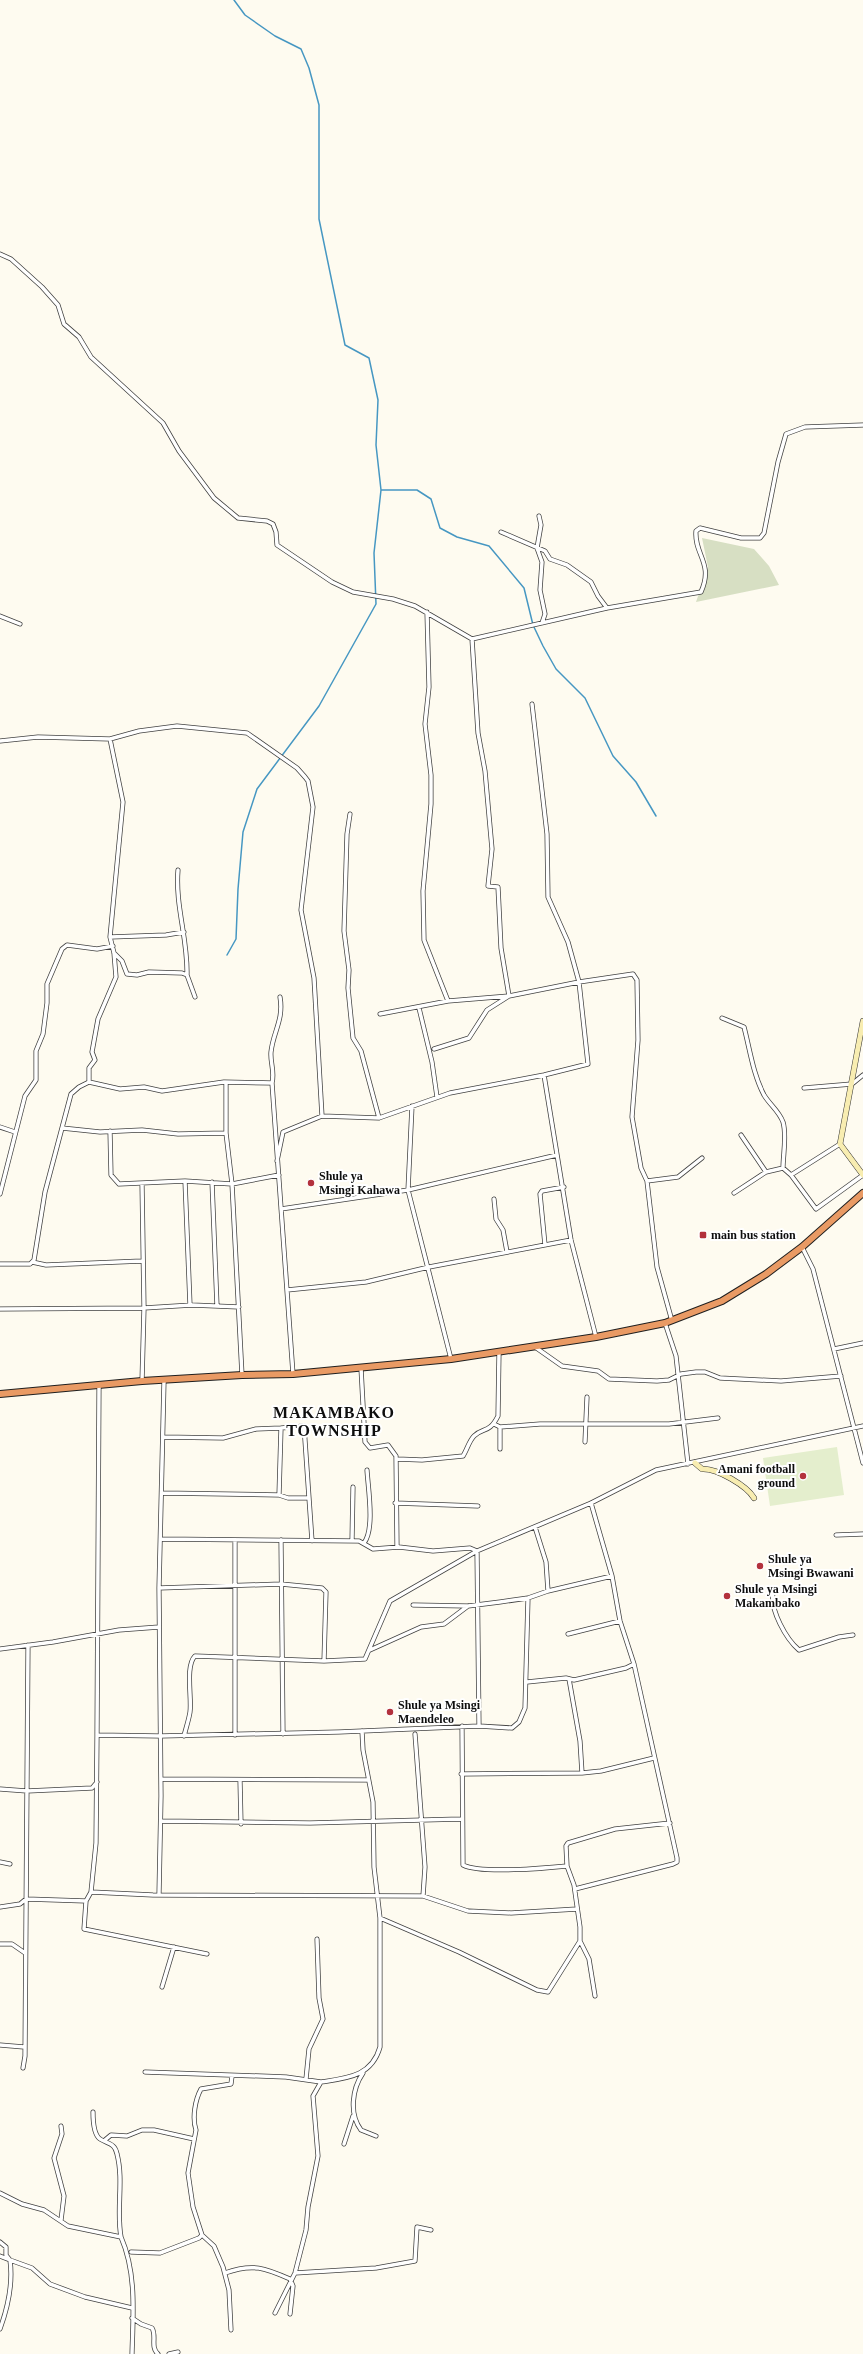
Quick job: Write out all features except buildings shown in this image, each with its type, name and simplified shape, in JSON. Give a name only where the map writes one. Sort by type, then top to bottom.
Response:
[{"type":"highway","points":[[0,1394],[142,1381],[164,1381],[242,1375],[293,1374],[451,1359],[596,1337],[665,1323],[722,1301],[766,1274],[802,1246],[863,1193]]},
{"type":"street","points":[[0,254],[11,259],[42,287],[58,305],[64,324],[79,337],[91,357],[163,423],[186,461],[214,498],[228,510],[238,518],[267,521],[273,524],[276,532],[277,545],[332,582],[353,592],[393,599],[427,612],[472,639],[607,608],[701,592],[707,576],[695,537],[696,531],[700,528],[741,538],[760,538],[764,533],[778,462],[786,434],[806,427],[863,425]]},
{"type":"street","points":[[539,516],[541,525],[537,548],[542,562],[540,590],[545,614],[542,623]]},
{"type":"street","points":[[501,532],[545,550],[550,559],[567,565],[591,582],[598,596],[607,608]]},
{"type":"street","points":[[427,612],[429,687],[425,724],[431,775],[431,804],[423,891],[424,940],[448,1001]]},
{"type":"street","points":[[0,616],[20,624]]},
{"type":"street","points":[[472,639],[478,733],[485,771],[492,849],[488,886],[498,887],[500,948],[509,996]]},
{"type":"street","points":[[278,1161],[283,1132],[322,1116],[378,1118],[450,1093],[544,1075],[588,1064],[579,982],[568,942],[548,897],[547,834],[532,704]]},
{"type":"street","points":[[0,741],[38,737],[110,739],[139,731],[177,726],[247,733],[297,768],[308,781],[313,807],[301,910],[314,978],[322,1116]]},
{"type":"street","points":[[89,1082],[89,1068],[95,1060],[92,1052],[98,1019],[116,978],[114,953],[110,936],[123,802],[110,739]]},
{"type":"street","points":[[350,814],[347,834],[344,931],[349,970],[348,988],[353,1038],[361,1051],[378,1118]]},
{"type":"street","points":[[178,870],[178,905],[184,932],[187,975],[195,997]]},
{"type":"street","points":[[110,936],[166,935],[184,932]]},
{"type":"street","points":[[0,1194],[25,1096],[36,1080],[36,1051],[43,1034],[47,1003],[47,984],[62,949],[67,945],[97,949],[112,946]]},
{"type":"street","points":[[114,953],[122,961],[127,974],[137,976],[150,972],[170,972],[187,975]]},
{"type":"street","points":[[380,1014],[419,1008],[448,1001],[509,996],[579,982],[631,974],[636,977],[638,1040],[632,1118],[641,1168],[647,1181],[657,1267],[672,1321]]},
{"type":"street","points":[[434,1049],[469,1038],[487,1010],[509,996]]},
{"type":"street","points":[[280,997],[281,1019],[271,1054],[274,1074],[272,1083],[293,1374]]},
{"type":"street","points":[[419,1008],[432,1062],[437,1097]]},
{"type":"street","points":[[722,1018],[744,1027],[753,1069],[765,1096],[772,1107],[778,1110],[783,1124],[783,1168]]},
{"type":"street","points":[[791,1174],[840,1144],[863,1021]]},
{"type":"street","points":[[544,1075],[557,1155],[564,1187],[571,1240],[596,1337]]},
{"type":"street","points":[[804,1088],[852,1084],[863,1075]]},
{"type":"street","points":[[32,1262],[45,1192],[71,1094],[79,1087],[89,1082],[120,1089],[144,1087],[162,1090],[226,1083],[272,1083]]},
{"type":"street","points":[[226,1083],[226,1133],[232,1184],[242,1375]]},
{"type":"street","points":[[412,1106],[408,1190],[429,1267],[451,1359]]},
{"type":"street","points":[[0,1127],[15,1132]]},
{"type":"street","points":[[62,1128],[86,1131],[142,1130],[178,1134],[226,1133]]},
{"type":"street","points":[[110,1131],[111,1175],[119,1184],[185,1181],[232,1184],[279,1175]]},
{"type":"street","points":[[741,1135],[766,1172]]},
{"type":"street","points":[[783,1168],[791,1174],[816,1208],[863,1175],[840,1144]]},
{"type":"street","points":[[281,1208],[408,1190],[557,1155]]},
{"type":"street","points":[[647,1181],[678,1177],[702,1158]]},
{"type":"street","points":[[734,1194],[766,1172],[783,1168]]},
{"type":"street","points":[[0,1173],[5,1175]]},
{"type":"street","points":[[185,1181],[190,1305]]},
{"type":"street","points":[[212,1182],[217,1306]]},
{"type":"street","points":[[142,1183],[142,1261],[144,1308],[142,1381]]},
{"type":"street","points":[[545,1245],[540,1194],[542,1191],[564,1187]]},
{"type":"street","points":[[494,1200],[496,1219],[503,1230],[508,1252]]},
{"type":"street","points":[[287,1290],[366,1282],[429,1267],[571,1240]]},
{"type":"street","points":[[802,1246],[813,1269],[863,1463]]},
{"type":"street","points":[[0,1264],[30,1264],[32,1262],[46,1265],[142,1261]]},
{"type":"street","points":[[0,1309],[144,1308],[190,1305],[239,1307]]},
{"type":"street","points":[[665,1323],[676,1356],[688,1464]]},
{"type":"street","points":[[834,1349],[863,1344]]},
{"type":"street","points":[[534,1347],[562,1366],[598,1371],[609,1379],[657,1381],[670,1380],[679,1376],[705,1372],[720,1378],[781,1381],[841,1376]]},
{"type":"street","points":[[396,1459],[422,1460],[463,1456],[472,1437],[485,1431],[494,1424],[498,1416],[499,1352]]},
{"type":"street","points":[[362,1368],[365,1442],[370,1448],[388,1445],[393,1450],[396,1459],[395,1503],[397,1547]]},
{"type":"street","points":[[159,1894],[161,1779],[159,1588],[164,1381]]},
{"type":"street","points":[[99,1386],[96,1635],[96,1843],[91,1892],[86,1901],[84,1929],[207,1954]]},
{"type":"street","points":[[586,1442],[587,1397]]},
{"type":"street","points":[[494,1424],[500,1428],[540,1424],[669,1424],[683,1421],[718,1418]]},
{"type":"street","points":[[163,1437],[223,1438],[256,1429],[304,1426],[307,1445],[308,1498],[312,1541]]},
{"type":"street","points":[[184,1736],[190,1712],[190,1673],[193,1658],[282,1658],[324,1661],[365,1659],[390,1601],[477,1551],[591,1503],[656,1470],[695,1463],[863,1426]]},
{"type":"street","points":[[279,1495],[281,1428]]},
{"type":"street","points":[[500,1428],[500,1449]]},
{"type":"street","points":[[695,1463],[702,1469],[709,1469],[748,1489],[754,1498]]},
{"type":"street","points":[[364,1543],[368,1535],[369,1518],[367,1470]]},
{"type":"street","points":[[352,1541],[353,1487]]},
{"type":"street","points":[[162,1493],[279,1495],[288,1498],[308,1498]]},
{"type":"street","points":[[395,1503],[478,1506]]},
{"type":"street","points":[[574,1889],[676,1862],[670,1823],[654,1758],[634,1664],[620,1620],[612,1576],[591,1503]]},
{"type":"street","points":[[536,1527],[546,1562],[548,1591]]},
{"type":"street","points":[[836,1535],[863,1534]]},
{"type":"street","points":[[161,1539],[352,1541],[364,1543],[373,1549],[397,1547],[433,1551],[470,1548],[477,1551]]},
{"type":"street","points":[[235,1540],[235,1735]]},
{"type":"street","points":[[281,1540],[283,1734]]},
{"type":"street","points":[[477,1551],[479,1726]]},
{"type":"street","points":[[413,1605],[468,1606],[528,1598],[548,1591],[612,1576]]},
{"type":"street","points":[[159,1588],[281,1584],[325,1590],[324,1661]]},
{"type":"street","points":[[773,1593],[772,1601],[777,1618],[794,1645],[799,1650],[839,1636],[853,1635]]},
{"type":"street","points":[[97,1736],[283,1734],[462,1726],[512,1728],[518,1722],[525,1708],[527,1682],[528,1598]]},
{"type":"street","points":[[369,1651],[421,1627],[444,1624],[468,1606]]},
{"type":"street","points":[[568,1634],[620,1620]]},
{"type":"street","points":[[0,1649],[28,1646],[119,1630],[159,1627]]},
{"type":"street","points":[[23,2068],[28,1646]]},
{"type":"street","points":[[527,1682],[569,1679],[626,1668],[634,1664]]},
{"type":"street","points":[[569,1679],[580,1741],[582,1773]]},
{"type":"street","points":[[462,1726],[461,1819],[463,1866],[537,1870],[567,1866]]},
{"type":"street","points":[[344,2144],[353,2115],[357,2082],[378,2055],[380,2047],[380,1918],[374,1867],[373,1802],[368,1780],[362,1731]]},
{"type":"street","points":[[415,1734],[425,1867],[423,1896]]},
{"type":"street","points":[[461,1774],[601,1772],[654,1758]]},
{"type":"street","points":[[161,1779],[368,1780]]},
{"type":"street","points":[[240,1780],[241,1824]]},
{"type":"street","points":[[0,1789],[26,1791],[92,1788],[97,1782]]},
{"type":"street","points":[[161,1821],[241,1824],[461,1819]]},
{"type":"street","points":[[595,1996],[589,1958],[580,1941],[580,1927],[574,1889],[567,1866],[565,1849],[568,1843],[615,1829],[670,1823]]},
{"type":"street","points":[[0,1862],[10,1864]]},
{"type":"street","points":[[91,1892],[423,1896],[468,1911],[511,1913],[577,1909]]},
{"type":"street","points":[[0,1907],[20,1904],[26,1899],[86,1901]]},
{"type":"street","points":[[380,1918],[543,1992],[548,1992],[580,1941]]},
{"type":"street","points":[[306,2079],[309,2049],[323,2019],[319,1998],[317,1940]]},
{"type":"street","points":[[0,1944],[12,1944],[25,1953]]},
{"type":"street","points":[[162,1987],[174,1947]]},
{"type":"street","points":[[0,2045],[24,2047]]},
{"type":"street","points":[[145,2072],[306,2079],[321,2082],[364,2072]]},
{"type":"street","points":[[231,2330],[229,2290],[225,2273],[214,2246],[202,2235],[193,2207],[189,2180],[196,2130],[196,2098],[201,2089],[231,2084],[232,2076]]},
{"type":"street","points":[[275,2313],[290,2279],[295,2273],[306,2230],[308,2207],[318,2156],[313,2096],[321,2082]]},
{"type":"street","points":[[92,2112],[97,2135],[100,2139],[105,2140],[114,2146],[119,2165],[118,2210],[121,2237],[130,2265],[132,2354]]},
{"type":"street","points":[[353,2115],[361,2130],[376,2136]]},
{"type":"street","points":[[61,2126],[62,2134],[54,2158],[64,2196],[61,2220]]},
{"type":"street","points":[[105,2140],[111,2135],[127,2136],[142,2130],[154,2130],[194,2139]]},
{"type":"street","points":[[0,2193],[22,2204],[44,2210],[68,2226],[80,2230],[121,2237]]},
{"type":"street","points":[[295,2273],[365,2269],[415,2261],[417,2227],[431,2230]]},
{"type":"street","points":[[131,2252],[160,2253],[199,2238],[202,2235]]},
{"type":"street","points":[[0,2242],[6,2247],[6,2255],[10,2260],[10,2287],[0,2329]]},
{"type":"street","points":[[0,2256],[32,2268],[43,2279],[62,2289],[132,2308]]},
{"type":"street","points":[[225,2273],[256,2267],[272,2270],[290,2279],[293,2286],[290,2314]]},
{"type":"street","points":[[132,2318],[141,2324],[152,2328],[154,2332],[154,2347],[158,2354]]},
{"type":"street","points":[[169,2354],[178,2352]]},
{"type":"green space","points":[[702,538],[754,549],[769,566],[779,585],[696,602],[708,567]]},
{"type":"green space","name":"Amani football ground","points":[[837,1447],[844,1495],[770,1506],[763,1458]]},
{"type":"waterway","points":[[227,955],[236,939],[238,889],[243,832],[257,789],[319,706],[376,604],[374,553],[381,490],[376,445],[378,400],[369,358],[345,345],[319,219],[319,105],[309,68],[301,49],[275,36],[245,15],[234,0]]},
{"type":"waterway","points":[[382,490],[417,490],[431,499],[440,528],[457,537],[489,546],[524,588],[533,625],[556,669],[585,698],[613,756],[636,782],[656,816]]},
{"type":"place","name":"Shule ya Msingi Kahawa","points":[[311,1183]]},
{"type":"place","name":"main bus station","points":[[703,1235]]},
{"type":"place","name":"Amani football ground","points":[[803,1476]]},
{"type":"place","name":"Shule ya Msingi Bwawani","points":[[760,1566]]},
{"type":"place","name":"Shule ya Msingi Makambako","points":[[727,1596]]},
{"type":"place","name":"Shule ya Msingi Maendeleo","points":[[390,1712]]},
{"type":"district","name":"MAKAMBAKO TOWNSHIP","points":[[334,1421]]}]
